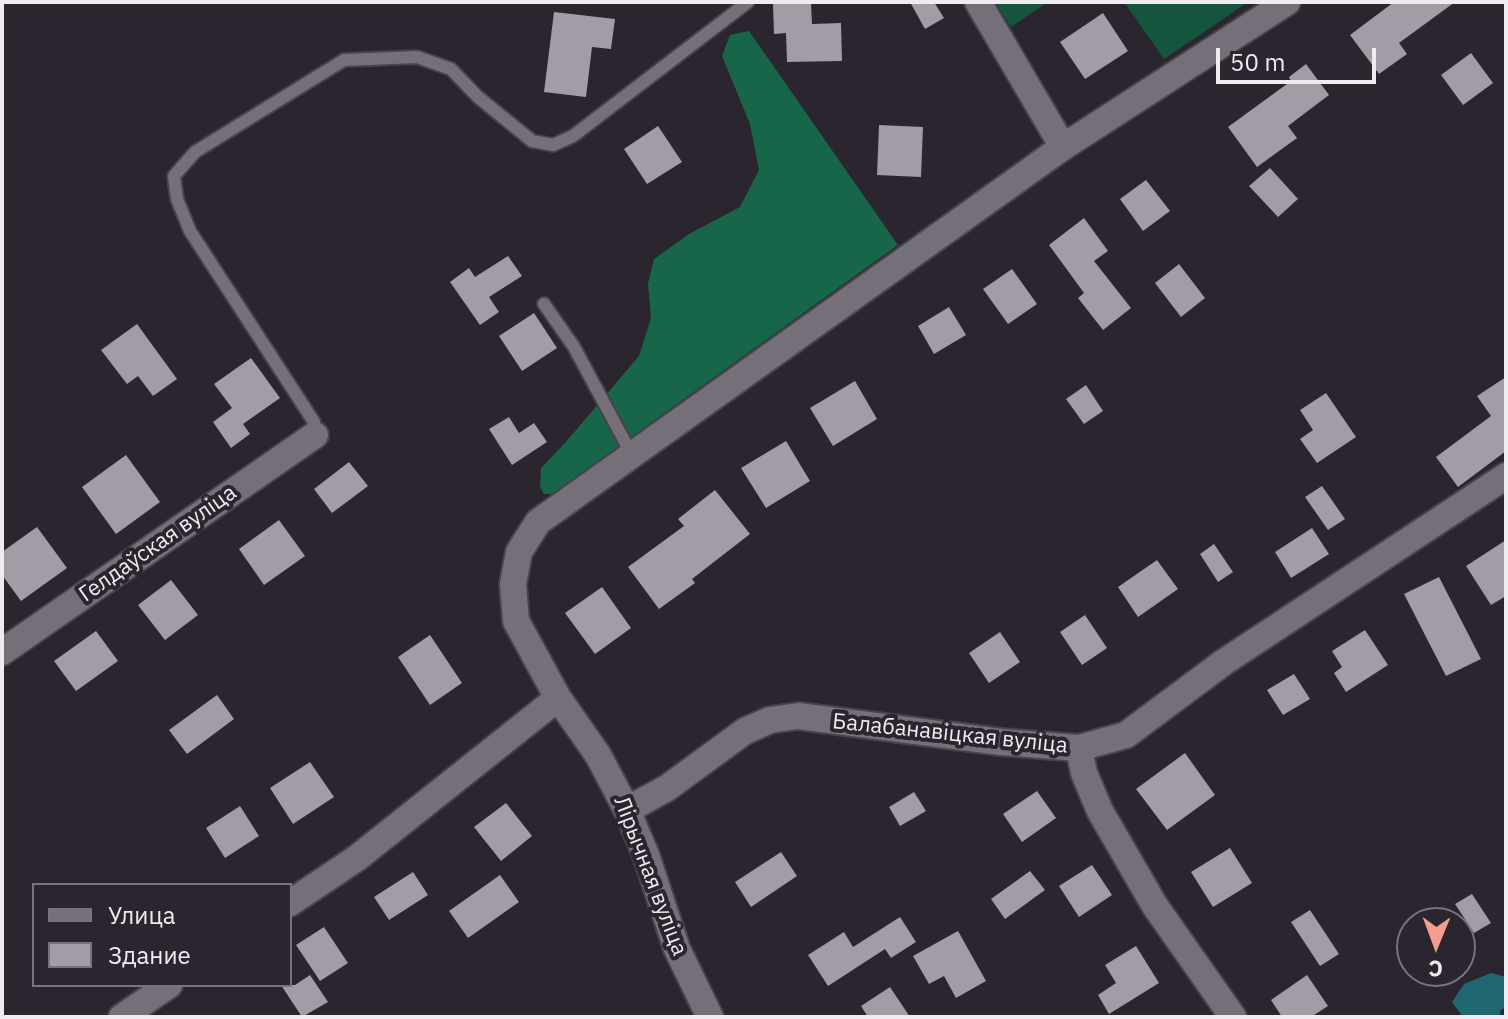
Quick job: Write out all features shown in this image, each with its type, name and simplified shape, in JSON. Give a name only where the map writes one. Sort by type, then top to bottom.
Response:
[{"type":"street","points":[[978,2],[1063,147]]},
{"type":"street","name":"Лірычная вуліца","points":[[710,1017],[677,949],[646,855],[627,810],[598,755],[558,698],[516,621],[513,584],[519,552],[538,522],[1063,147],[1287,2]]},
{"type":"street","name":"Гелдаўская вуліца","points":[[2,652],[315,435]]},
{"type":"street","name":"Балабанавіцкая вуліца","points":[[627,810],[667,788],[745,731],[770,720],[798,716],[1001,742],[1079,748],[1126,735],[1224,662],[1506,476]]},
{"type":"street","points":[[292,902],[357,858],[558,698]]},
{"type":"street","points":[[1079,748],[1084,773],[1100,811],[1155,906],[1233,1017]]},
{"type":"street","points":[[122,1017],[166,987]]},
{"type":"lane","points":[[315,435],[314,422],[190,231],[177,199],[174,176],[195,152],[344,60],[417,57],[451,69],[478,97],[532,141],[553,145],[573,136],[748,2]]},
{"type":"lane","points":[[544,304],[574,347],[632,455]]},
{"type":"green space","points":[[995,2],[1048,2],[1011,27]]},
{"type":"green space","points":[[1124,2],[1246,2],[1247,3],[1164,59]]},
{"type":"green space","points":[[749,31],[898,245],[552,494],[544,494],[540,487],[541,468],[639,356],[651,318],[648,284],[654,259],[689,234],[740,207],[759,170],[750,124],[722,56],[730,35]]},
{"type":"water","points":[[1491,973],[1506,977],[1506,1007],[1500,1011],[1501,1017],[1463,1017],[1452,1002],[1462,987],[1476,987],[1476,979]]},
{"type":"building","points":[[910,2],[934,2],[944,18],[925,29]]},
{"type":"building","points":[[1394,2],[1455,2],[1399,43],[1407,54],[1379,74],[1350,35]]},
{"type":"building","points":[[773,3],[811,3],[812,24],[841,23],[842,61],[787,62],[786,33],[774,34]]},
{"type":"building","points":[[554,12],[615,19],[611,49],[592,47],[586,97],[544,92]]},
{"type":"building","points":[[1103,13],[1128,51],[1085,79],[1060,42]]},
{"type":"building","points":[[1471,53],[1493,83],[1463,105],[1441,75]]},
{"type":"building","points":[[1306,64],[1329,95],[1288,126],[1297,138],[1257,167],[1228,127],[1291,81],[1289,77]]},
{"type":"building","points":[[879,125],[923,127],[921,177],[877,175]]},
{"type":"building","points":[[658,126],[682,162],[647,184],[624,149]]},
{"type":"building","points":[[1270,168],[1298,199],[1278,217],[1249,186]]},
{"type":"building","points":[[1146,180],[1170,211],[1143,231],[1120,199]]},
{"type":"building","points":[[1084,218],[1108,251],[1094,261],[1131,308],[1103,330],[1078,298],[1084,293],[1049,245]]},
{"type":"building","points":[[508,256],[522,276],[489,297],[499,312],[480,325],[450,282],[469,268],[475,277]]},
{"type":"building","points":[[1179,264],[1205,298],[1181,317],[1155,283]]},
{"type":"building","points":[[1012,269],[1037,304],[1008,324],[983,289]]},
{"type":"building","points":[[949,307],[966,335],[934,354],[918,326]]},
{"type":"building","points":[[534,313],[557,348],[522,371],[499,336]]},
{"type":"building","points":[[137,324],[177,379],[153,396],[138,376],[127,384],[101,350]]},
{"type":"building","points":[[251,358],[280,398],[243,424],[250,434],[231,448],[213,422],[232,408],[214,384]]},
{"type":"building","points":[[1506,377],[1506,451],[1458,487],[1436,457],[1491,416],[1477,396]]},
{"type":"building","points":[[855,381],[877,419],[833,446],[810,408]]},
{"type":"building","points":[[1086,385],[1103,411],[1084,424],[1066,399]]},
{"type":"building","points":[[1326,393],[1356,437],[1317,463],[1300,439],[1313,430],[1300,410]]},
{"type":"building","points":[[509,417],[519,433],[534,423],[547,442],[512,465],[489,429]]},
{"type":"building","points":[[786,441],[810,481],[766,508],[741,468]]},
{"type":"building","points":[[126,455],[160,502],[116,534],[82,487]]},
{"type":"building","points":[[349,462],[368,486],[332,513],[314,489]]},
{"type":"building","points":[[1322,486],[1345,519],[1328,530],[1305,497]]},
{"type":"building","points":[[715,490],[750,534],[692,579],[695,583],[659,609],[628,567],[684,526],[678,519]]},
{"type":"building","points":[[279,520],[305,556],[264,585],[239,549]]},
{"type":"building","points":[[37,527],[67,568],[21,601],[2,575],[2,552]]},
{"type":"building","points":[[1312,528],[1329,554],[1291,578],[1275,552]]},
{"type":"building","points":[[1506,540],[1506,596],[1491,605],[1466,566]]},
{"type":"building","points":[[1214,544],[1233,572],[1218,582],[1200,554]]},
{"type":"building","points":[[1157,560],[1178,589],[1138,617],[1118,587]]},
{"type":"building","points":[[1439,577],[1481,659],[1446,676],[1404,594]]},
{"type":"building","points":[[171,580],[198,615],[165,640],[138,605]]},
{"type":"building","points":[[602,587],[631,628],[595,654],[565,613]]},
{"type":"building","points":[[1085,615],[1107,648],[1082,665],[1060,632]]},
{"type":"building","points":[[1365,630],[1388,665],[1346,692],[1334,673],[1342,667],[1332,651]]},
{"type":"building","points":[[96,631],[118,661],[76,691],[54,661]]},
{"type":"building","points":[[1000,632],[1020,662],[989,683],[969,653]]},
{"type":"building","points":[[430,635],[462,683],[430,705],[398,657]]},
{"type":"building","points":[[1294,674],[1310,699],[1283,715],[1267,690]]},
{"type":"building","points":[[217,695],[234,719],[187,754],[169,730]]},
{"type":"building","points":[[1185,753],[1215,795],[1167,830],[1136,789]]},
{"type":"building","points":[[310,762],[334,797],[293,824],[270,788]]},
{"type":"building","points":[[1037,791],[1056,818],[1022,842],[1003,814]]},
{"type":"building","points":[[914,792],[926,811],[900,826],[889,807]]},
{"type":"building","points":[[506,803],[532,836],[501,861],[474,827]]},
{"type":"building","points":[[240,806],[259,836],[225,858],[206,828]]},
{"type":"building","points":[[1230,848],[1252,883],[1213,907],[1191,872]]},
{"type":"building","points":[[781,852],[797,876],[751,907],[735,882]]},
{"type":"building","points":[[1092,865],[1112,895],[1079,917],[1059,886]]},
{"type":"building","points":[[1030,871],[1045,890],[1005,919],[991,899]]},
{"type":"building","points":[[413,872],[428,895],[389,920],[374,897]]},
{"type":"building","points":[[500,875],[519,902],[468,938],[449,911]]},
{"type":"building","points":[[1472,894],[1491,923],[1476,932],[1476,907],[1457,907],[1455,904]]},
{"type":"building","points":[[1310,910],[1339,954],[1320,966],[1291,922]]},
{"type":"building","points":[[900,917],[916,942],[891,958],[885,949],[828,986],[808,955],[844,932],[853,947]]},
{"type":"building","points":[[324,927],[348,963],[320,981],[296,945]]},
{"type":"building","points":[[958,931],[986,981],[956,998],[944,976],[929,984],[913,956]]},
{"type":"building","points":[[1136,946],[1159,983],[1109,1014],[1098,995],[1116,983],[1105,965]]},
{"type":"building","points":[[310,975],[328,1002],[302,1017],[282,987],[295,985]]},
{"type":"building","points":[[1307,975],[1328,1006],[1311,1017],[1282,1017],[1271,1000]]},
{"type":"building","points":[[890,987],[910,1017],[868,1017],[861,1006]]}]
